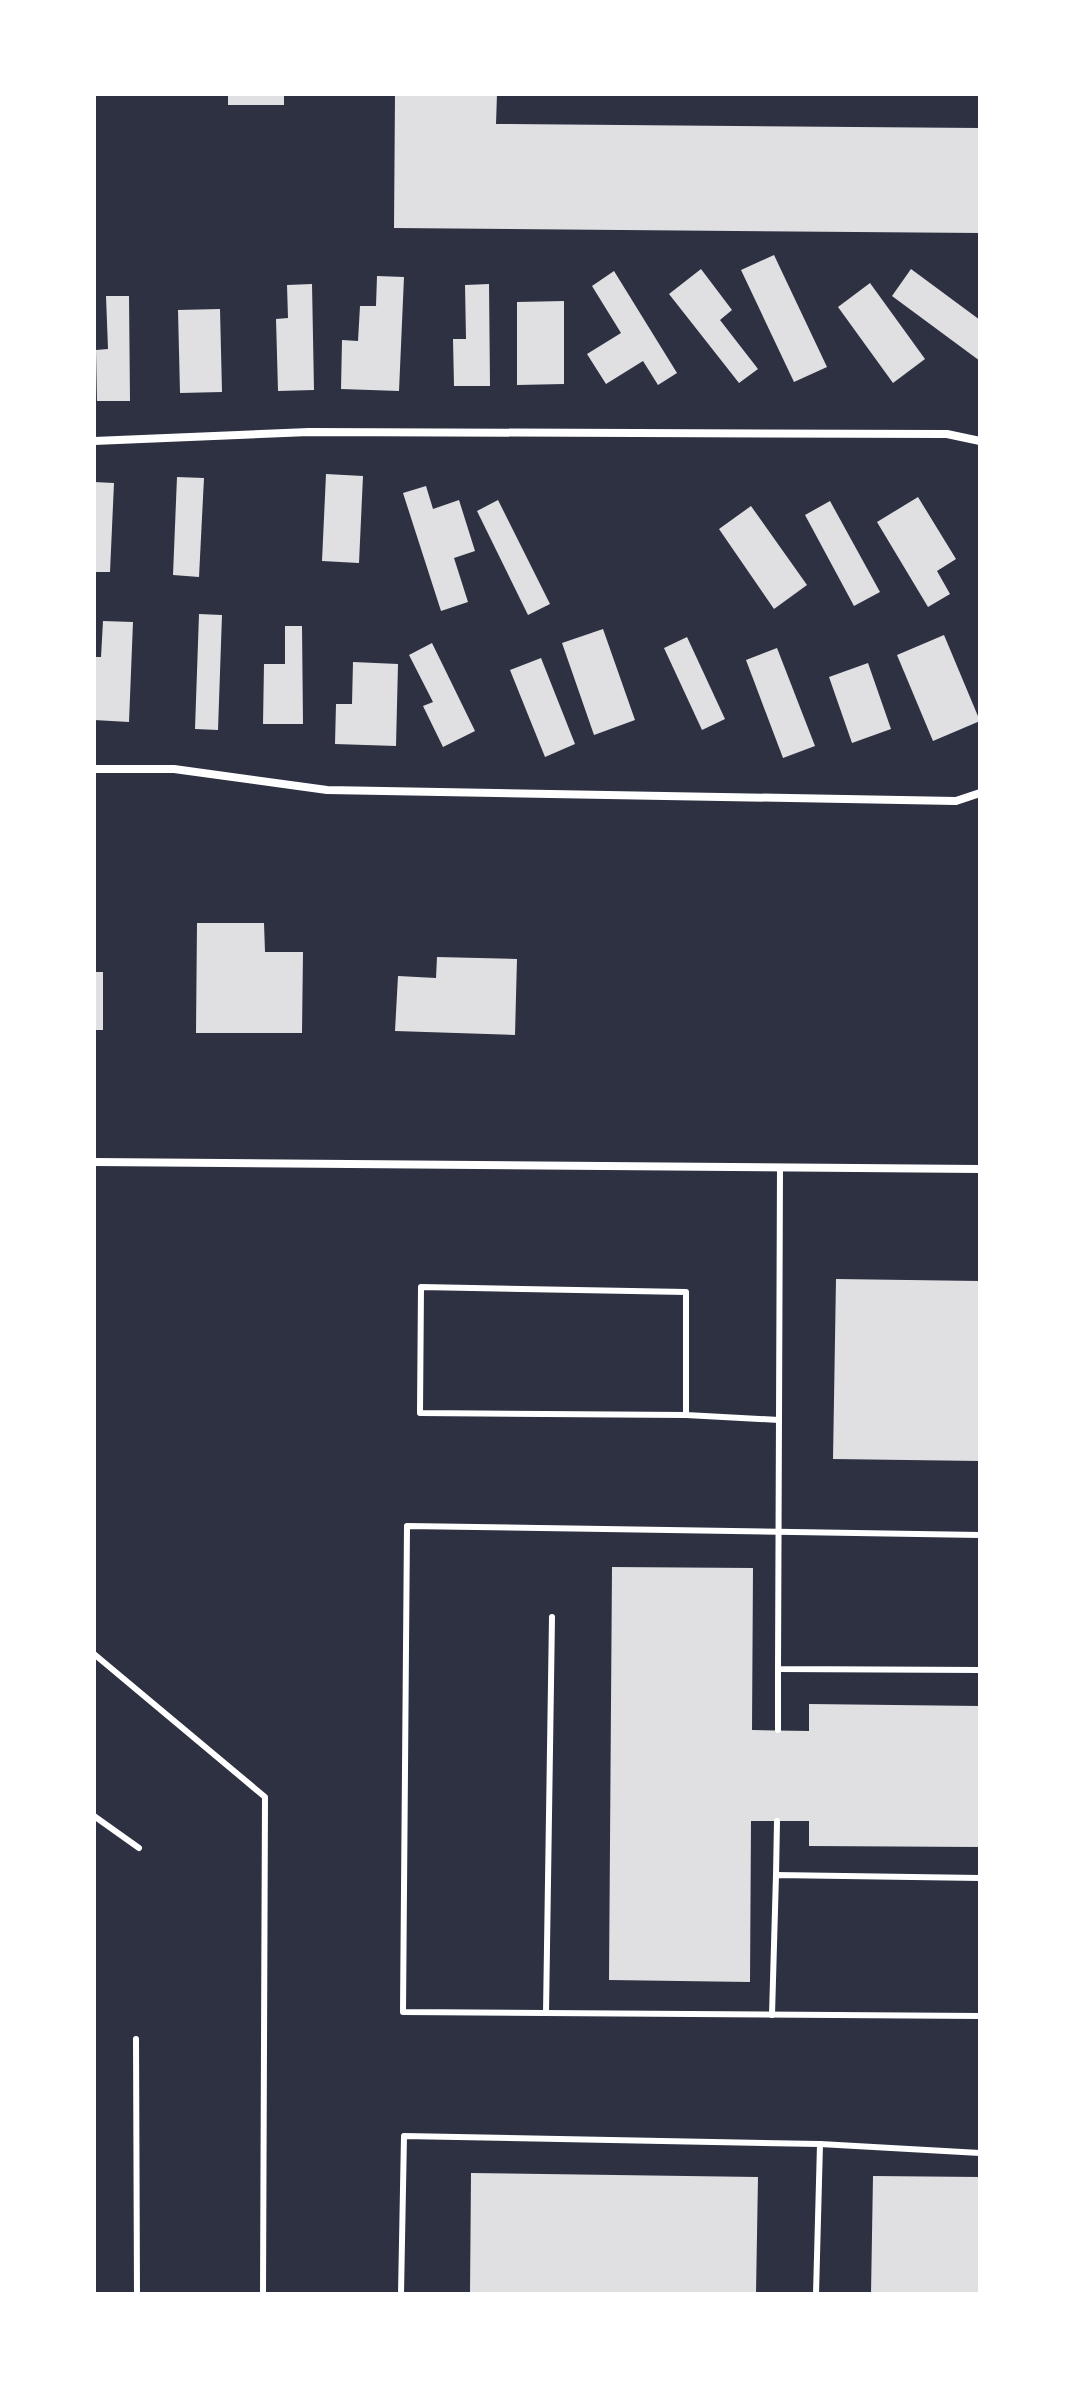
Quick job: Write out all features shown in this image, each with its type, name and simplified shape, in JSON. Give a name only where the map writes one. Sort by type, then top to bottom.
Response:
[{"type":"street","points":[[94,441],[309,432],[947,434],[980,441]]},
{"type":"street","points":[[94,769],[174,769],[327,790],[956,801],[980,793]]},
{"type":"street","points":[[94,1162],[980,1169]]},
{"type":"lane","points":[[778,1730],[780,1167]]},
{"type":"lane","points":[[686,1415],[686,1292],[421,1287],[420,1413],[686,1415],[779,1420]]},
{"type":"lane","points":[[980,1535],[407,1526],[403,2012],[980,2016]]},
{"type":"lane","points":[[546,2013],[552,1617]]},
{"type":"lane","points":[[94,1654],[265,1797],[263,2294]]},
{"type":"lane","points":[[778,1669],[980,1670]]},
{"type":"lane","points":[[94,1816],[139,1848]]},
{"type":"lane","points":[[772,2015],[777,1821]]},
{"type":"lane","points":[[776,1875],[980,1878]]},
{"type":"lane","points":[[136,2039],[137,2294]]},
{"type":"lane","points":[[401,2294],[404,2136],[820,2144],[980,2153]]},
{"type":"lane","points":[[816,2294],[820,2144]]},
{"type":"building","points":[[228,94],[284,94],[284,105],[228,105]]},
{"type":"building","points":[[395,94],[497,94],[496,124],[980,128],[980,233],[394,228]]},
{"type":"building","points":[[774,255],[827,367],[794,382],[741,270]]},
{"type":"building","points":[[701,269],[732,310],[720,320],[758,369],[739,383],[669,294]]},
{"type":"building","points":[[911,269],[980,320],[980,361],[892,296]]},
{"type":"building","points":[[614,271],[677,373],[658,385],[643,361],[606,384],[587,354],[621,333],[592,286]]},
{"type":"building","points":[[377,276],[404,277],[399,391],[341,389],[342,340],[358,341],[360,306],[376,306]]},
{"type":"building","points":[[870,283],[925,359],[893,383],[838,307]]},
{"type":"building","points":[[312,284],[314,390],[278,391],[276,319],[288,318],[287,285]]},
{"type":"building","points":[[489,284],[490,386],[454,386],[453,339],[466,339],[465,285]]},
{"type":"building","points":[[106,296],[129,296],[130,401],[97,401],[96,350],[108,349]]},
{"type":"building","points":[[564,301],[564,384],[517,385],[517,302]]},
{"type":"building","points":[[220,309],[222,392],[180,393],[178,310]]},
{"type":"building","points":[[326,474],[363,476],[359,563],[322,561]]},
{"type":"building","points":[[177,477],[204,478],[199,577],[173,575]]},
{"type":"building","points":[[94,482],[114,483],[110,572],[94,572]]},
{"type":"building","points":[[426,486],[433,509],[459,500],[475,551],[454,558],[468,602],[441,611],[403,493]]},
{"type":"building","points":[[918,497],[956,559],[937,571],[950,594],[928,607],[877,522]]},
{"type":"building","points":[[498,500],[550,604],[528,615],[477,511]]},
{"type":"building","points":[[830,501],[880,592],[854,606],[805,515]]},
{"type":"building","points":[[751,506],[807,585],[774,609],[719,529]]},
{"type":"building","points":[[199,614],[222,615],[218,730],[195,729]]},
{"type":"building","points":[[103,621],[133,622],[129,722],[94,720],[94,657],[101,657]]},
{"type":"building","points":[[285,626],[302,626],[303,724],[263,724],[264,664],[285,664]]},
{"type":"building","points":[[603,629],[635,720],[594,735],[562,643]]},
{"type":"building","points":[[944,635],[980,721],[933,741],[897,655]]},
{"type":"building","points":[[687,637],[725,719],[702,730],[664,648]]},
{"type":"building","points":[[432,643],[475,731],[443,747],[423,706],[433,702],[409,655]]},
{"type":"building","points":[[777,648],[815,746],[783,758],[746,660]]},
{"type":"building","points":[[541,658],[575,744],[545,757],[510,670]]},
{"type":"building","points":[[353,662],[398,664],[396,746],[335,744],[336,704],[352,704]]},
{"type":"building","points":[[868,663],[891,729],[852,743],[829,677]]},
{"type":"building","points":[[197,923],[264,923],[265,952],[303,952],[302,1033],[196,1033]]},
{"type":"building","points":[[437,957],[517,959],[515,1035],[395,1031],[398,976],[436,978]]},
{"type":"building","points":[[94,972],[103,972],[103,1030],[94,1030]]},
{"type":"building","points":[[836,1279],[980,1281],[980,1461],[833,1459]]},
{"type":"building","points":[[612,1567],[753,1568],[752,1730],[809,1731],[809,1704],[980,1706],[980,1847],[809,1846],[809,1821],[751,1821],[750,1982],[609,1980]]},
{"type":"building","points":[[471,2173],[758,2177],[756,2294],[470,2294]]},
{"type":"building","points":[[873,2176],[980,2177],[980,2294],[871,2294]]}]
